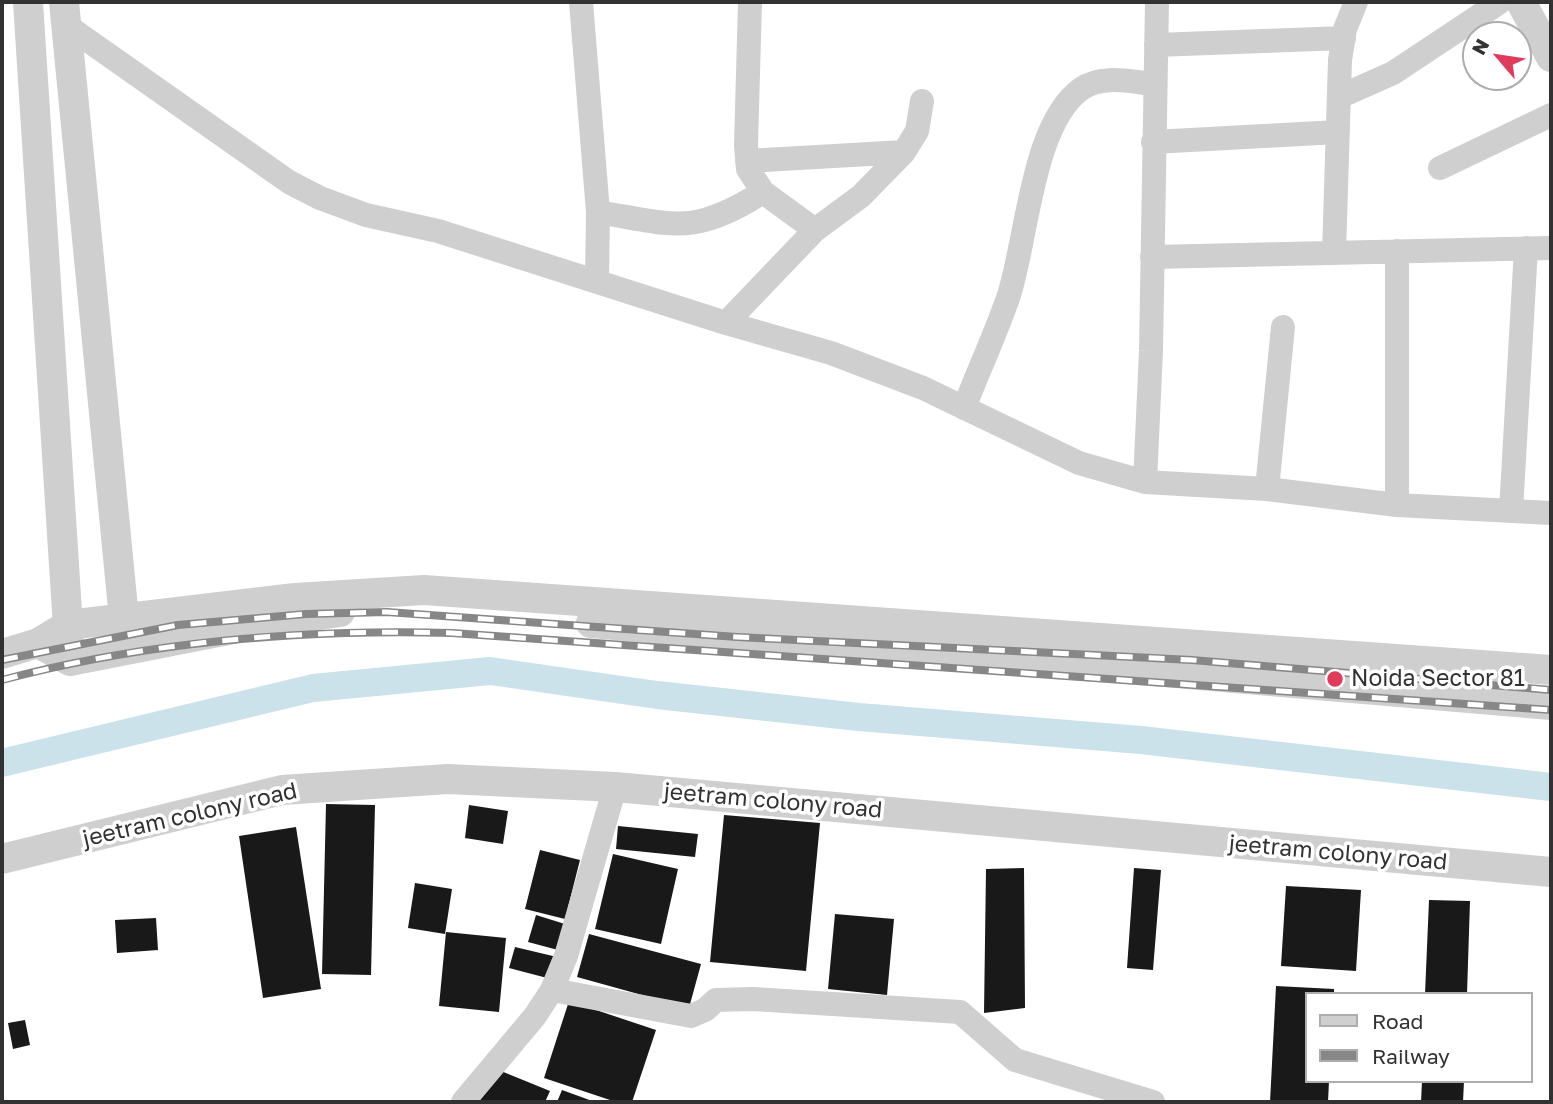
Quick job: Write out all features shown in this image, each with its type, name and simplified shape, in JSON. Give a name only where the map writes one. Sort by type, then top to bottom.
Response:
[{"type":"street","points":[[28,2],[70,661]]},
{"type":"street","points":[[581,2],[598,212],[597,279]]},
{"type":"street","points":[[750,2],[748,169],[763,192],[816,230]]},
{"type":"street","points":[[1145,482],[1157,2]]},
{"type":"street","points":[[1335,253],[1339,97],[1344,38],[1356,2]]},
{"type":"street","points":[[1339,97],[1404,66],[1500,2]]},
{"type":"street","points":[[1521,2],[1551,57]]},
{"type":"street","points":[[65,13],[289,182],[320,198],[366,215],[438,230],[597,279],[726,323],[831,352],[923,388],[1079,463],[1145,482],[1267,489],[1397,505],[1551,513]]},
{"type":"street","points":[[65,13],[127,650]]},
{"type":"street","points":[[1156,45],[1344,38]]},
{"type":"street","points":[[964,408],[1008,296],[1041,156],[1063,108],[1081,88],[1103,80],[1154,84]]},
{"type":"street","points":[[726,323],[816,230],[861,196],[904,152],[918,131],[922,101]]},
{"type":"street","points":[[1440,168],[1551,115]]},
{"type":"street","points":[[1153,142],[1338,132]]},
{"type":"street","points":[[747,161],[904,152]]},
{"type":"street","points":[[598,212],[673,225],[701,223],[732,212],[763,192]]},
{"type":"street","points":[[1511,511],[1526,248]]},
{"type":"street","points":[[1152,257],[1551,248]]},
{"type":"street","points":[[1397,251],[1397,505]]},
{"type":"street","points":[[1267,489],[1283,327]]},
{"type":"street","points":[[2,654],[38,643],[68,625],[295,598],[424,590],[1551,670]]},
{"type":"street","points":[[38,643],[70,661],[259,624],[404,603],[692,634],[1551,705]]},
{"type":"street","name":"jeetram colony road","points":[[2,859],[282,790],[448,779],[615,787],[1551,872]]},
{"type":"street","points":[[463,1102],[535,1016],[552,990],[566,956],[615,787]]},
{"type":"street","points":[[552,990],[691,1016],[705,1010],[716,1000],[753,999],[960,1012],[1015,1060],[1153,1102]]},
{"type":"building","points":[[326,804],[375,805],[371,975],[322,974]]},
{"type":"building","points":[[469,805],[508,811],[503,844],[465,838]]},
{"type":"building","points":[[724,815],[820,823],[806,971],[710,962]]},
{"type":"building","points":[[618,826],[698,834],[695,857],[616,849]]},
{"type":"building","points":[[296,827],[321,989],[263,998],[239,836]]},
{"type":"building","points":[[540,850],[580,860],[565,919],[525,909]]},
{"type":"building","points":[[613,854],[678,869],[661,944],[595,929]]},
{"type":"building","points":[[1024,868],[1025,1008],[984,1013],[986,869]]},
{"type":"building","points":[[1134,868],[1161,870],[1153,970],[1127,968]]},
{"type":"building","points":[[415,883],[452,889],[445,934],[408,928]]},
{"type":"building","points":[[1286,886],[1361,890],[1356,971],[1281,966]]},
{"type":"building","points":[[1429,900],[1470,901],[1467,992],[1425,992]]},
{"type":"building","points":[[835,914],[894,919],[887,995],[828,989]]},
{"type":"building","points":[[536,915],[565,924],[558,950],[528,942]]},
{"type":"building","points":[[156,918],[158,950],[117,953],[115,920]]},
{"type":"building","points":[[446,932],[506,938],[499,1012],[439,1006]]},
{"type":"building","points":[[589,934],[701,964],[689,1008],[577,977]]},
{"type":"building","points":[[515,947],[557,957],[551,979],[509,968]]},
{"type":"building","points":[[1276,986],[1334,989],[1334,992],[1304,992],[1304,1083],[1329,1083],[1328,1102],[1270,1102]]},
{"type":"building","points":[[569,1001],[656,1030],[632,1102],[616,1102],[544,1078]]},
{"type":"building","points":[[25,1020],[30,1045],[13,1049],[8,1023]]},
{"type":"building","points":[[496,1069],[550,1091],[545,1102],[472,1102]]},
{"type":"building","points":[[1422,1083],[1464,1083],[1463,1102],[1421,1102]]},
{"type":"building","points":[[562,1090],[595,1102],[557,1102]]},
{"type":"waterway","points":[[2,763],[313,688],[490,671],[657,695],[859,717],[1141,740],[1551,787]]},
{"type":"railway","points":[[2,660],[178,625],[306,614],[387,612],[737,637],[1192,660],[1551,690]]},
{"type":"railway","points":[[2,680],[113,656],[225,640],[338,633],[452,633],[1551,710]]},
{"type":"place","name":"Noida Sector 81","points":[[1335,679]]}]
